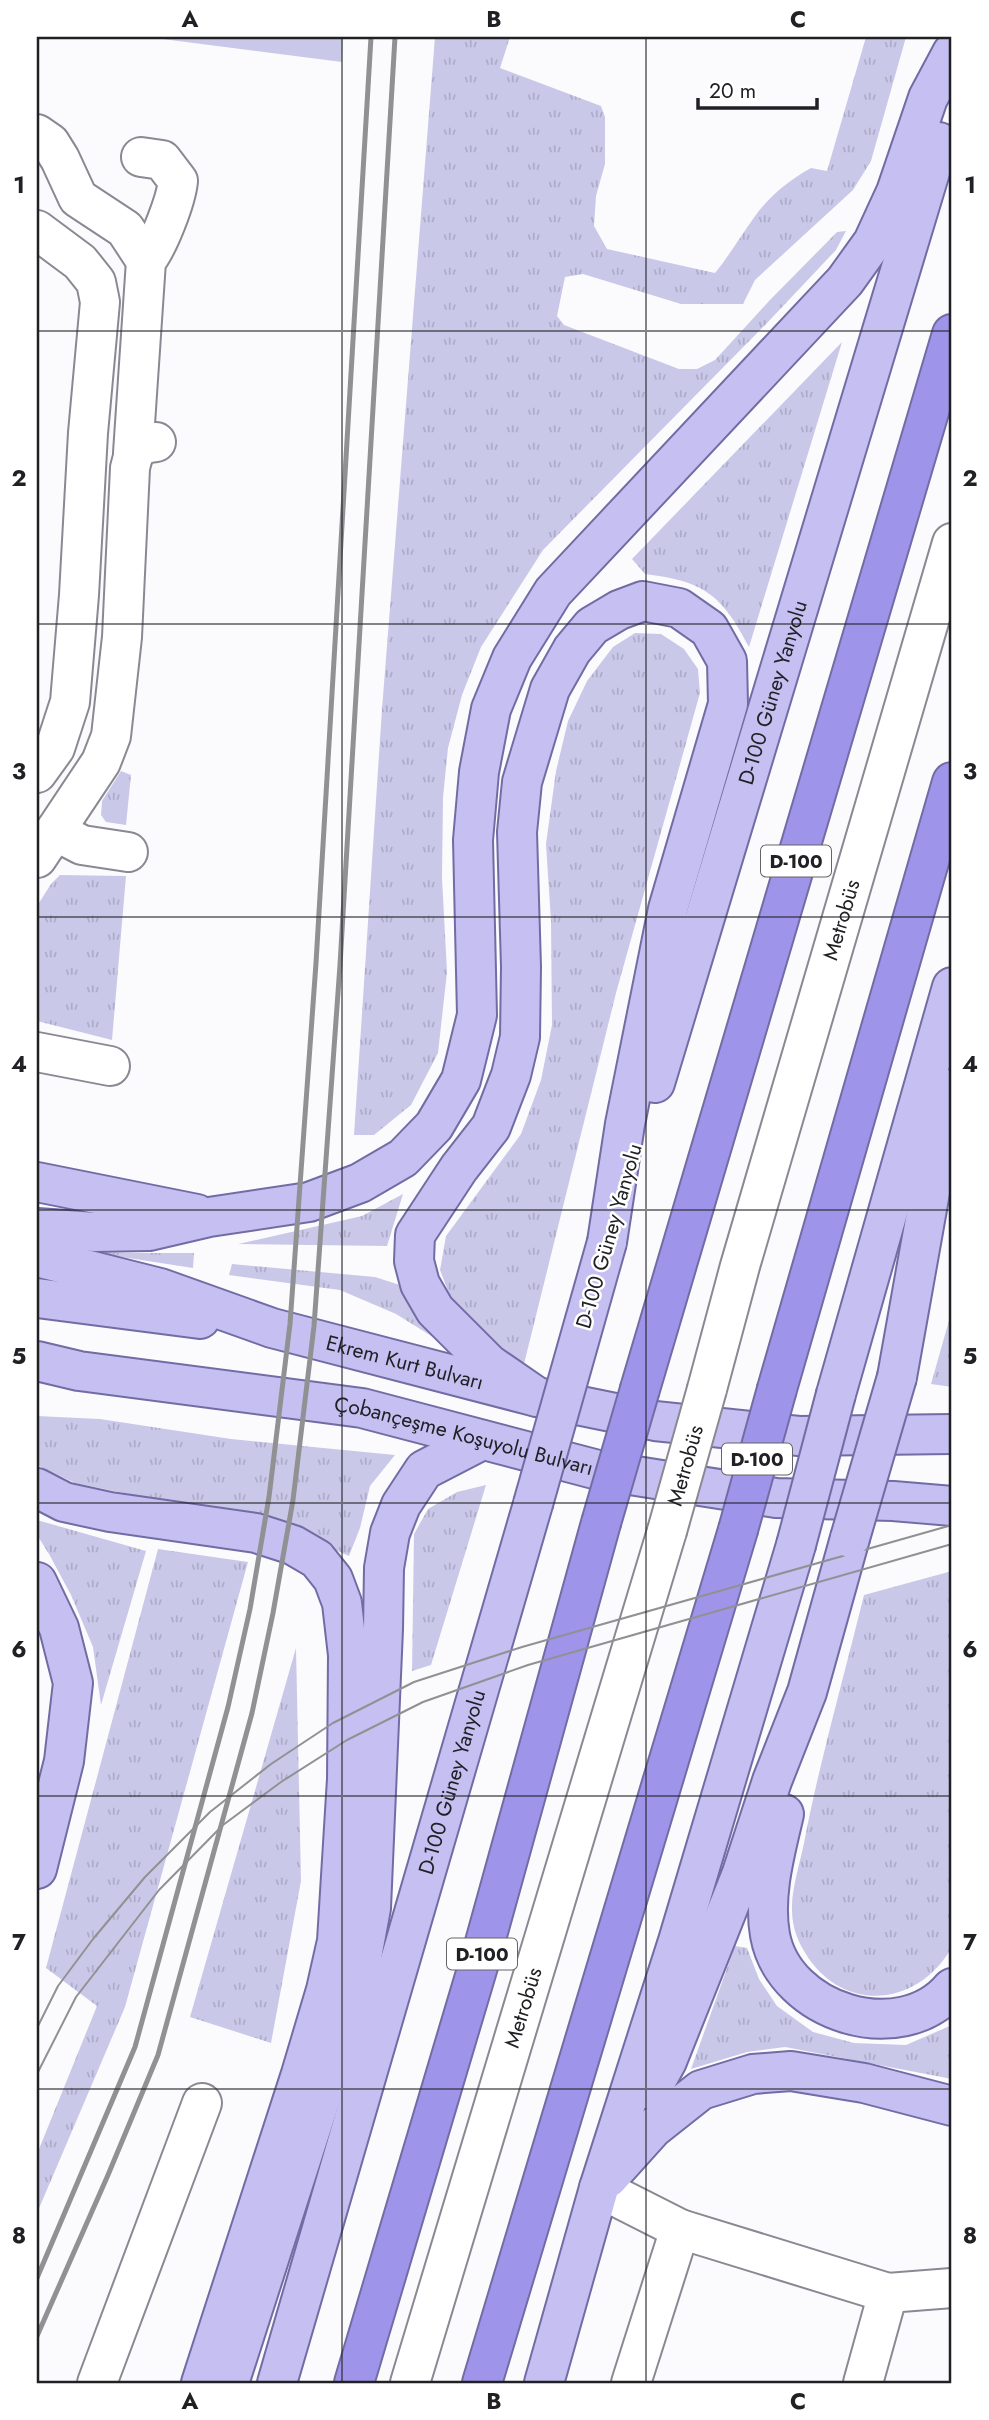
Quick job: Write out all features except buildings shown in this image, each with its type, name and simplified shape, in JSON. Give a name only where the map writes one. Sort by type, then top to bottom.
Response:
[{"type":"highway","name":"D-100","points":[[354,2383],[488,1933],[640,1389],[952,334]]},
{"type":"highway","name":"D-100","points":[[482,2383],[738,1530],[952,782]]},
{"type":"main road","points":[[37,1228],[95,1232],[149,1231],[209,1217],[309,1202],[360,1183],[403,1158],[434,1126],[461,1080],[477,1016],[473,839],[480,772],[491,709],[512,658],[553,592],[845,281],[873,242],[896,192],[929,98],[952,52]]},
{"type":"main road","name":"D-100 Güney Yanyolu","points":[[277,2383],[607,1242],[918,217],[952,92]]},
{"type":"main road","points":[[537,1397],[489,1364],[435,1310],[420,1284],[414,1261],[415,1235],[458,1168],[491,1127],[512,1075],[520,1037],[517,832],[522,782],[550,689],[572,650],[592,626],[619,610],[643,601],[678,608],[709,629],[727,661],[728,704],[668,909],[625,1124],[607,1242]]},
{"type":"main road","points":[[544,2383],[599,2188],[682,1928],[796,1545],[836,1394],[952,987]]},
{"type":"main road","points":[[897,1377],[935,1164],[952,1089]]},
{"type":"main road","points":[[37,1182],[209,1217]]},
{"type":"main road","points":[[952,1215],[931,1267],[897,1377],[807,1692],[768,1895],[770,1937],[782,1967],[808,1995],[841,2014],[880,2019],[920,2013],[942,2000],[952,1988]]},
{"type":"main road","points":[[37,1257],[160,1287],[272,1328]]},
{"type":"main road","points":[[37,1298],[272,1328]]},
{"type":"main road","name":"Ekrem Kurt Bulvarı","points":[[272,1328],[537,1397],[655,1422],[799,1436],[952,1434]]},
{"type":"main road","name":"Çobançeşme Koşuyolu Bulvarı","points":[[37,1361],[79,1371],[362,1408],[598,1470],[776,1498],[892,1501]]},
{"type":"main road","points":[[37,1374],[79,1371]]},
{"type":"main road","points":[[229,2383],[338,2045],[359,1968],[371,1908],[384,1569],[390,1533],[401,1505],[424,1470],[482,1440]]},
{"type":"main road","points":[[37,1488],[64,1502],[256,1532],[293,1545],[317,1559],[333,1578],[342,1603],[348,1655],[347,1779],[337,1941],[326,1990],[301,2074],[201,2383]]},
{"type":"main road","points":[[892,1501],[952,1506]]},
{"type":"main road","points":[[892,1501],[952,1519]]},
{"type":"main road","points":[[37,1582],[59,1628],[49,1642],[73,1683],[64,1761],[37,1869]]},
{"type":"main road","points":[[599,2188],[667,2061],[742,1873],[772,1781],[807,1692]]},
{"type":"main road","points":[[599,2188],[653,2128],[701,2090],[753,2074],[791,2071],[864,2083],[952,2106]]},
{"type":"lane","points":[[37,134],[50,143],[78,198],[125,229],[146,261],[145,447],[131,468],[122,637],[111,736],[101,762],[46,845]]},
{"type":"lane","points":[[141,157],[162,160],[178,181],[176,196],[156,248],[146,261]]},
{"type":"lane","points":[[37,230],[80,262],[96,282],[100,302],[85,469],[79,595],[70,702],[55,748],[37,773]]},
{"type":"lane","name":"Metrobüs","points":[[410,2383],[667,1531],[744,1253],[952,543]]},
{"type":"lane","points":[[46,845],[82,845],[128,852]]},
{"type":"lane","points":[[37,1052],[110,1066]]},
{"type":"lane","points":[[97,2383],[202,2103]]},
{"type":"lane","points":[[599,2188],[680,2229],[888,2293],[952,2288]]},
{"type":"lane","points":[[631,2383],[680,2229]]},
{"type":"lane","points":[[863,2383],[888,2293]]},
{"type":"green space","points":[[147,37],[343,37],[342,62]]},
{"type":"green space","points":[[435,37],[510,37],[500,68],[601,106],[605,117],[605,164],[596,196],[594,226],[607,249],[715,273],[759,211],[779,190],[811,168],[827,171],[866,37],[906,37],[871,161],[853,190],[755,280],[743,304],[681,304],[583,274],[565,277],[557,316],[564,325],[679,369],[697,369],[715,360],[837,232],[846,231],[836,250],[768,322],[543,550],[481,647],[462,695],[448,748],[443,797],[442,878],[447,972],[438,1053],[411,1105],[374,1135],[354,1135],[382,709]]},
{"type":"green space","points":[[842,342],[749,647],[730,615],[709,594],[682,581],[645,574],[632,559]]},
{"type":"green space","points":[[635,633],[661,634],[684,649],[698,669],[700,693],[616,993],[523,1368],[485,1335],[451,1299],[440,1270],[446,1236],[521,1134],[541,1080],[552,1025],[551,921],[546,844],[556,771],[568,721],[587,681],[613,647]]},
{"type":"green space","points":[[121,771],[131,775],[126,825],[106,822],[101,815],[102,801]]},
{"type":"green space","points":[[60,875],[126,876],[112,1040],[37,1021],[37,906]]},
{"type":"green space","points":[[403,1194],[387,1246],[238,1244],[362,1216]]},
{"type":"green space","points":[[96,1253],[194,1253],[193,1268]]},
{"type":"green space","points":[[232,1264],[375,1277],[403,1286],[441,1342],[396,1314],[340,1290],[229,1275]]},
{"type":"green space","points":[[952,1310],[952,1387],[931,1384]]},
{"type":"green space","points":[[37,1416],[100,1419],[231,1439],[395,1455],[370,1486],[360,1528],[349,1556],[279,1525],[75,1483],[37,1465]]},
{"type":"green space","points":[[486,1485],[431,1665],[412,1671],[414,1534],[428,1509],[457,1492]]},
{"type":"green space","points":[[37,1520],[146,1551],[101,1705],[93,1647],[71,1595],[37,1535]]},
{"type":"green space","points":[[158,1549],[248,1562],[125,2007],[37,2213],[37,2154],[97,2006],[46,1968]]},
{"type":"green space","points":[[952,1571],[952,1947],[922,1981],[903,1991],[863,1995],[844,1989],[825,1977],[802,1948],[792,1917],[796,1877],[864,1595]]},
{"type":"green space","points":[[296,1648],[301,1881],[271,2043],[190,2017]]},
{"type":"green space","points":[[735,1946],[747,1948],[759,1979],[777,2006],[813,2032],[854,2043],[906,2045],[952,2025],[952,2079],[785,2047],[747,2052],[691,2069]]},
{"type":"tram line","points":[[37,2028],[58,1986],[145,1877],[210,1812],[271,1764],[333,1723],[414,1682],[522,1647],[952,1525]]},
{"type":"tram line","points":[[37,2074],[76,1997],[159,1890],[223,1825],[281,1782],[347,1740],[423,1702],[528,1665],[952,1544]]},
{"type":"railway","points":[[37,2278],[135,2047],[228,1707],[250,1609],[269,1497],[290,1324],[316,963],[371,37]]},
{"type":"railway","points":[[37,2336],[158,2055],[252,1713],[293,1500],[314,1326],[340,965],[395,37]]}]
